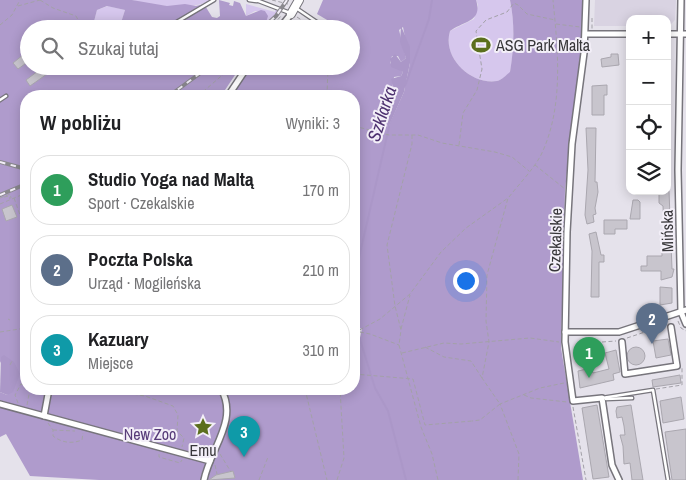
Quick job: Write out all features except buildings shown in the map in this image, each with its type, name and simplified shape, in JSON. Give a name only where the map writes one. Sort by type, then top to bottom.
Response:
[{"type":"street","name":"Czekalskie","points":[[572,401],[565,332],[572,144],[589,34],[586,26],[586,0]]},
{"type":"street","name":"Mińska","points":[[681,0],[678,170],[684,322]]},
{"type":"street","points":[[285,20],[291,8]]},
{"type":"street","points":[[589,34],[626,34]]},
{"type":"street","points":[[671,34],[686,34]]},
{"type":"street","points":[[232,90],[242,75]]},
{"type":"street","points":[[565,332],[619,332],[684,311]]},
{"type":"street","points":[[622,341],[625,374],[677,366],[671,325]]},
{"type":"street","points":[[44,416],[48,395]]},
{"type":"street","points":[[204,480],[228,414],[228,402],[224,395]]},
{"type":"street","points":[[572,401],[602,398],[612,465],[619,480]]},
{"type":"street","points":[[0,404],[210,461]]},
{"type":"lane","points":[[180,20],[214,0]]},
{"type":"lane","points":[[250,0],[263,1]]},
{"type":"lane","points":[[256,0],[281,8],[291,8],[312,20]]},
{"type":"lane","points":[[0,100],[6,96]]},
{"type":"lane","points":[[670,315],[671,325]]},
{"type":"lane","points":[[619,332],[622,341]]},
{"type":"lane","points":[[602,398],[653,390],[668,480]]},
{"type":"lane","points":[[602,398],[614,400],[632,398]]},
{"type":"path","points":[[0,25],[18,6],[20,0]]},
{"type":"path","points":[[18,6],[41,0],[76,16],[78,20]]},
{"type":"path","points":[[272,0],[291,8],[302,20]]},
{"type":"path","points":[[513,0],[514,4]]},
{"type":"path","points":[[360,331],[410,294],[441,252],[466,228],[508,198],[534,165],[545,143],[558,82],[556,24],[553,0]]},
{"type":"path","points":[[514,4],[518,5],[527,14],[555,20]]},
{"type":"path","points":[[459,145],[463,113],[477,90],[482,69],[476,31],[486,20],[507,12],[514,4]]},
{"type":"path","points":[[278,20],[291,8]]},
{"type":"path","points":[[589,34],[592,25],[592,14]]},
{"type":"path","points":[[556,24],[574,27],[592,25]]},
{"type":"path","points":[[205,90],[222,75]]},
{"type":"path","points":[[327,90],[328,75]]},
{"type":"path","points":[[360,128],[389,135],[412,135],[512,157],[529,171]]},
{"type":"path","points":[[401,330],[395,306],[387,246],[404,180],[412,135]]},
{"type":"path","points":[[534,165],[559,187],[570,190]]},
{"type":"path","points":[[1,197],[10,194],[20,218]]},
{"type":"path","points":[[0,204],[20,195]]},
{"type":"path","points":[[482,378],[489,342],[486,321],[486,275],[508,198]]},
{"type":"path","points":[[410,294],[399,346],[421,427],[432,454],[438,480]]},
{"type":"path","points":[[602,342],[622,341],[684,322]]},
{"type":"path","points":[[0,332],[20,329]]},
{"type":"path","points":[[360,332],[399,346]]},
{"type":"path","points":[[402,353],[444,343],[489,342],[530,338],[565,342]]},
{"type":"path","points":[[425,347],[444,357],[471,361],[500,404],[519,454],[518,480]]},
{"type":"path","points":[[10,365],[12,361]]},
{"type":"path","points":[[360,375],[413,380],[425,426],[480,420],[500,404],[540,388],[569,382]]},
{"type":"path","points":[[20,386],[15,395],[23,410]]},
{"type":"path","points":[[653,390],[675,386]]},
{"type":"path","points":[[23,410],[28,395]]},
{"type":"path","points":[[134,395],[145,396],[173,406],[176,410],[177,431],[184,438],[181,452]]},
{"type":"path","points":[[306,395],[327,480]]},
{"type":"path","points":[[337,480],[344,458],[340,395]]},
{"type":"path","points":[[524,395],[530,398],[560,402],[572,401],[586,480]]},
{"type":"path","points":[[44,416],[56,438],[69,442],[82,440],[84,436],[82,432]]},
{"type":"path","points":[[53,430],[77,431]]},
{"type":"path","points":[[158,446],[159,457],[180,463],[188,454]]},
{"type":"path","points":[[215,449],[231,472]]},
{"type":"path","points":[[259,480],[268,457]]},
{"type":"shaded area","points":[[132,0],[211,0],[194,5],[161,6]]},
{"type":"shaded area","name":"ASG Park Malta","points":[[476,0],[510,0],[513,36],[510,73],[501,80],[487,81],[477,79],[468,74],[454,59],[450,50],[450,31],[474,19],[478,5]]},
{"type":"shaded area","points":[[595,0],[676,0],[675,20],[671,24],[671,15],[626,15],[626,26],[594,26]]},
{"type":"shaded area","points":[[246,4],[275,12],[275,9],[281,12],[275,20],[266,20],[265,11],[255,11],[246,16]]},
{"type":"shaded area","points":[[108,6],[125,10],[122,20],[94,20],[97,10]]},
{"type":"shaded area","points":[[401,26],[410,47],[410,63],[404,92],[388,128],[387,124],[394,89],[391,79],[401,76],[403,72],[391,67],[390,59],[395,54],[401,62],[406,58],[400,42]]},
{"type":"shaded area","points":[[4,355],[14,362],[20,374],[13,392],[7,395],[0,392],[1,357]]},
{"type":"green space","name":"New Zoo","points":[[0,0],[132,0],[167,6],[185,4],[196,6],[204,4],[212,17],[217,18],[220,16],[219,0],[230,3],[229,5],[233,6],[234,1],[240,3],[246,16],[261,10],[265,11],[268,16],[267,20],[122,20],[125,10],[107,6],[97,10],[94,20],[20,20],[20,75],[235,75],[225,90],[20,90],[20,395],[360,395],[360,338],[362,329],[360,328],[360,90],[235,90],[245,75],[360,75],[360,20],[327,20],[317,14],[323,0],[476,0],[477,13],[475,17],[450,31],[450,50],[460,67],[468,74],[477,79],[497,81],[510,72],[513,18],[510,0],[583,0],[581,50],[565,190],[561,348],[583,480],[99,480],[30,476],[6,434],[0,437],[0,392],[7,395],[16,383],[16,370],[4,356],[0,363]],"holes":[[[403,27],[410,63],[404,92],[388,127],[394,77],[401,76],[403,72],[390,63],[392,56],[398,56],[401,62],[406,58],[399,30]]]},
{"type":"waterway","name":"Szklarka","points":[[405,86],[429,19],[432,0]]},
{"type":"waterway","name":"Szklarka","points":[[360,253],[389,127]]},
{"type":"waterway","name":"Szklarka","points":[[360,339],[375,388],[388,411],[406,480]]},
{"type":"railway","points":[[272,20],[287,0]]},
{"type":"railway","points":[[177,90],[198,75]]},
{"type":"railway","points":[[0,162],[20,167]]},
{"type":"railway","points":[[0,195],[20,187]]},
{"type":"place","name":"ASG Park Malta","points":[[481,45]]},
{"type":"place","name":"Poczta Polska","points":[[652,344]]},
{"type":"place","name":"Studio Yoga nad Maltą","points":[[589,378]]},
{"type":"place","name":"Emu","points":[[203,427]]},
{"type":"place","name":"Kazuary","points":[[244,457]]}]
